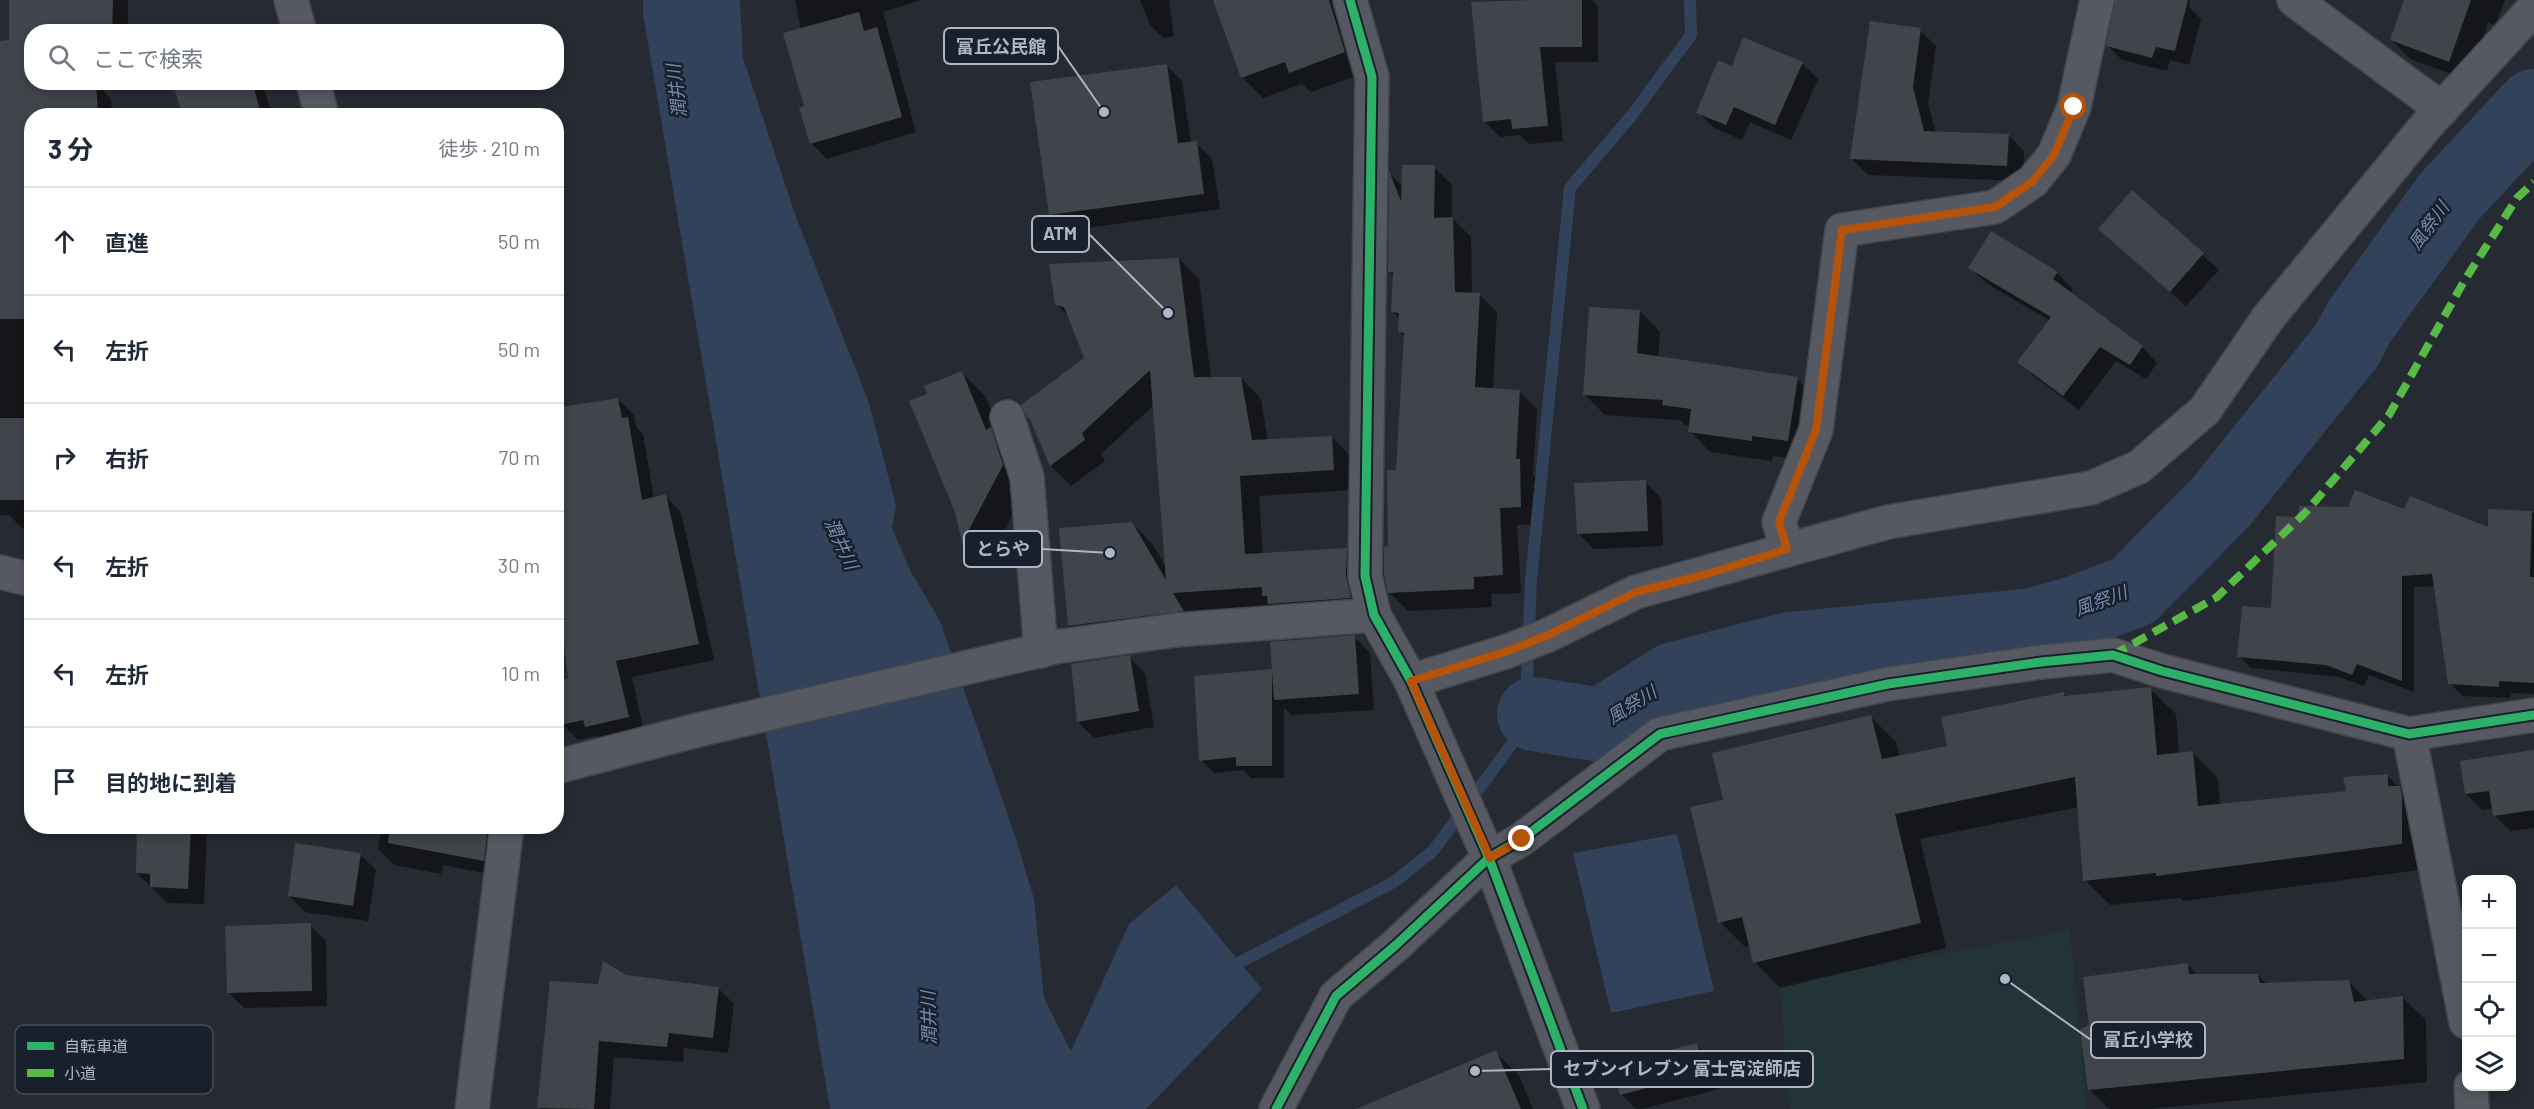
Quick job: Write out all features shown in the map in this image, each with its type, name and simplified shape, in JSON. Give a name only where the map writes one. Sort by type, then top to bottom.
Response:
[{"type":"street","points":[[291,0],[298,24]]},
{"type":"street","points":[[1350,0],[1372,77],[1365,576],[1374,615],[1411,681],[1490,858],[1583,1109]]},
{"type":"street","points":[[1787,549],[1779,522],[1816,430],[1842,230],[1995,207],[2033,181],[2054,155],[2074,107],[2097,0]]},
{"type":"street","points":[[2294,0],[2442,109]]},
{"type":"street","points":[[1411,681],[1505,652],[1546,636],[1636,592],[1888,522],[2091,488],[2139,467],[2205,410],[2268,318],[2442,109],[2534,8]]},
{"type":"street","points":[[315,90],[320,108]]},
{"type":"street","points":[[1007,417],[1028,477],[1041,651]]},
{"type":"street","points":[[0,572],[24,578]]},
{"type":"street","points":[[564,765],[698,730],[1041,651],[1176,630],[1374,615]]},
{"type":"street","points":[[1276,1109],[1336,996],[1396,945],[1490,858],[1522,839],[1660,734],[1888,684],[2041,662],[2113,656],[2162,671],[2409,734],[2534,715]]},
{"type":"street","points":[[2409,734],[2462,1002]]},
{"type":"street","points":[[472,1109],[506,834]]},
{"type":"street","points":[[2471,1091],[2472,1109]]},
{"type":"shaded area","points":[[2070,930],[2087,1109],[1789,1109],[1780,984]]},
{"type":"water","name":"潤井川","points":[[643,0],[740,0],[743,58],[796,217],[869,403],[896,506],[892,528],[911,572],[940,621],[1015,836],[1034,899],[1044,998],[1071,1051],[1129,924],[1176,885],[1262,989],[1146,1109],[830,1109],[643,14]]},
{"type":"water","points":[[1677,834],[1714,991],[1611,1013],[1573,853]]},
{"type":"building","points":[[9,0],[113,0],[112,24],[24,24],[24,90],[96,90],[98,108],[24,108],[24,319],[0,319],[0,41],[9,40]]},
{"type":"building","points":[[1213,0],[1329,0],[1345,52],[1289,73],[1285,62],[1241,78]]},
{"type":"building","points":[[1582,0],[1582,47],[1540,47],[1548,126],[1512,129],[1511,119],[1483,122],[1471,2]]},
{"type":"building","points":[[2115,0],[2188,0],[2175,51],[2156,47],[2152,58],[2106,46]]},
{"type":"building","points":[[2404,0],[2471,0],[2449,62],[2390,40]]},
{"type":"building","points":[[859,12],[864,31],[877,27],[902,117],[810,144],[799,108],[804,106],[783,33]]},
{"type":"building","points":[[1870,21],[1921,28],[1913,87],[1924,131],[2009,134],[2007,166],[1850,159]]},
{"type":"building","points":[[1743,37],[1803,62],[1775,125],[1734,107],[1726,125],[1696,113],[1718,60],[1732,66]]},
{"type":"building","points":[[1167,64],[1178,143],[1197,141],[1204,194],[1049,215],[1030,82]]},
{"type":"building","points":[[175,90],[254,90],[260,108],[180,108]]},
{"type":"building","points":[[1402,165],[1435,165],[1434,218],[1453,217],[1455,292],[1480,293],[1475,387],[1520,390],[1516,459],[1520,459],[1521,507],[1500,508],[1503,575],[1474,577],[1474,589],[1388,593],[1384,574],[1384,547],[1388,546],[1387,470],[1396,470],[1404,333],[1398,332],[1399,313],[1391,312],[1393,272],[1388,272],[1389,171],[1401,201]]},
{"type":"building","points":[[2132,190],[2204,253],[2170,292],[2098,229]]},
{"type":"building","points":[[1991,231],[2058,272],[2053,279],[2143,346],[2130,365],[2100,347],[2063,396],[2017,362],[2051,317],[1968,268]]},
{"type":"building","points":[[1179,258],[1194,377],[1241,377],[1252,440],[1332,436],[1334,470],[1240,476],[1245,554],[1347,548],[1346,576],[1351,598],[1268,604],[1267,596],[1262,596],[1262,587],[1173,593],[1184,611],[1068,626],[1059,528],[1132,522],[1166,580],[1150,370],[1082,433],[1085,440],[1050,466],[1029,417],[1028,419],[1021,405],[1084,358],[1064,307],[1055,305],[1049,264]]},
{"type":"building","points":[[1589,307],[1640,310],[1637,353],[1798,377],[1788,441],[1752,436],[1752,441],[1688,432],[1691,409],[1662,405],[1663,400],[1583,395]]},
{"type":"building","points":[[962,371],[986,430],[991,427],[1003,465],[962,543],[955,512],[909,401],[927,394],[924,386]]},
{"type":"building","points":[[618,398],[622,418],[628,417],[642,500],[666,494],[699,644],[616,661],[629,717],[585,727],[583,720],[564,724],[564,679],[568,678],[564,647],[564,407]]},
{"type":"building","points":[[0,418],[24,418],[24,500],[0,500]]},
{"type":"building","points":[[1646,480],[1648,531],[1577,534],[1574,483]]},
{"type":"building","points":[[2355,490],[2404,509],[2410,496],[2488,527],[2488,509],[2532,511],[2530,577],[2534,577],[2534,683],[2499,681],[2499,687],[2448,684],[2432,574],[2402,576],[2402,681],[2357,664],[2352,675],[2326,665],[2237,657],[2242,606],[2271,608],[2276,516],[2298,517],[2299,506],[2348,507]]},
{"type":"building","points":[[1355,635],[1359,694],[1274,700],[1270,642]]},
{"type":"building","points":[[1130,655],[1139,711],[1077,722],[1071,664]]},
{"type":"building","points":[[1272,669],[1272,766],[1236,766],[1236,757],[1199,761],[1194,676]]},
{"type":"building","points":[[2151,687],[2157,755],[2193,751],[2198,806],[2346,791],[2343,777],[2388,774],[2388,786],[2400,786],[2402,844],[2156,876],[2156,873],[2083,881],[2075,777],[1895,814],[1921,923],[1753,963],[1742,917],[1718,923],[1690,807],[1723,800],[1712,753],[1871,715],[1882,759],[1947,746],[1941,717],[2064,692],[2064,696]]},
{"type":"building","points":[[2534,750],[2534,810],[2493,816],[2489,791],[2465,794],[2460,761]]},
{"type":"building","points":[[137,834],[191,834],[188,889],[150,887],[150,874],[136,873]]},
{"type":"building","points":[[389,834],[487,834],[484,861],[388,843]]},
{"type":"building","points":[[295,843],[361,853],[353,906],[288,896]]},
{"type":"building","points":[[311,923],[312,991],[227,993],[225,926]]},
{"type":"building","points":[[603,961],[626,975],[719,987],[713,1038],[669,1033],[667,1047],[599,1041],[594,1109],[537,1108],[550,981],[598,984]]},
{"type":"building","points":[[2188,963],[2189,974],[2258,974],[2260,983],[2349,980],[2354,1002],[2403,996],[2404,1059],[2088,1090],[2080,1029],[2089,1025],[2083,977]]},
{"type":"building","points":[[1697,1043],[1705,1073],[1620,1095],[1612,1065]]},
{"type":"building","points":[[1496,1050],[1521,1109],[1356,1109]]},
{"type":"waterway","points":[[1227,969],[1394,882],[1433,851],[1534,714],[1527,680],[1531,580],[1570,188],[1632,115],[1691,35],[1690,0]]},
{"type":"waterway","name":"風祭川","points":[[1534,714],[1601,725],[1674,679],[1790,649],[2034,625],[2075,613],[2133,591],[2221,502],[2347,345],[2359,322],[2450,196],[2534,106]]},
{"type":"marked path","points":[[2113,655],[2217,597],[2305,513],[2389,415],[2463,283],[2517,198],[2534,182]]},
{"type":"cycle path","points":[[1350,0],[1372,77],[1365,576],[1374,615],[1411,681],[1489,858],[1583,1109]]},
{"type":"cycle path","points":[[1276,1109],[1336,996],[1396,945],[1489,858],[1522,839],[1660,734],[1888,684],[2041,662],[2113,655],[2162,671],[2409,734],[2534,715]]},
{"type":"place","name":"富丘公民館","points":[[1104,112]]},
{"type":"place","name":"ATM","points":[[1168,313]]},
{"type":"place","name":"とらや","points":[[1110,553]]},
{"type":"place","name":"富丘小学校","points":[[2005,979]]},
{"type":"place","name":"セブンイレブン 富士宮淀師店","points":[[1475,1071]]},
{"type":"route","points":[[1522,839],[1490,858],[1411,681],[1505,652],[1546,636],[1636,592],[1707,574],[1787,549],[1779,522],[1816,430],[1842,230],[1995,207],[2033,181],[2054,155],[2074,107]]}]
